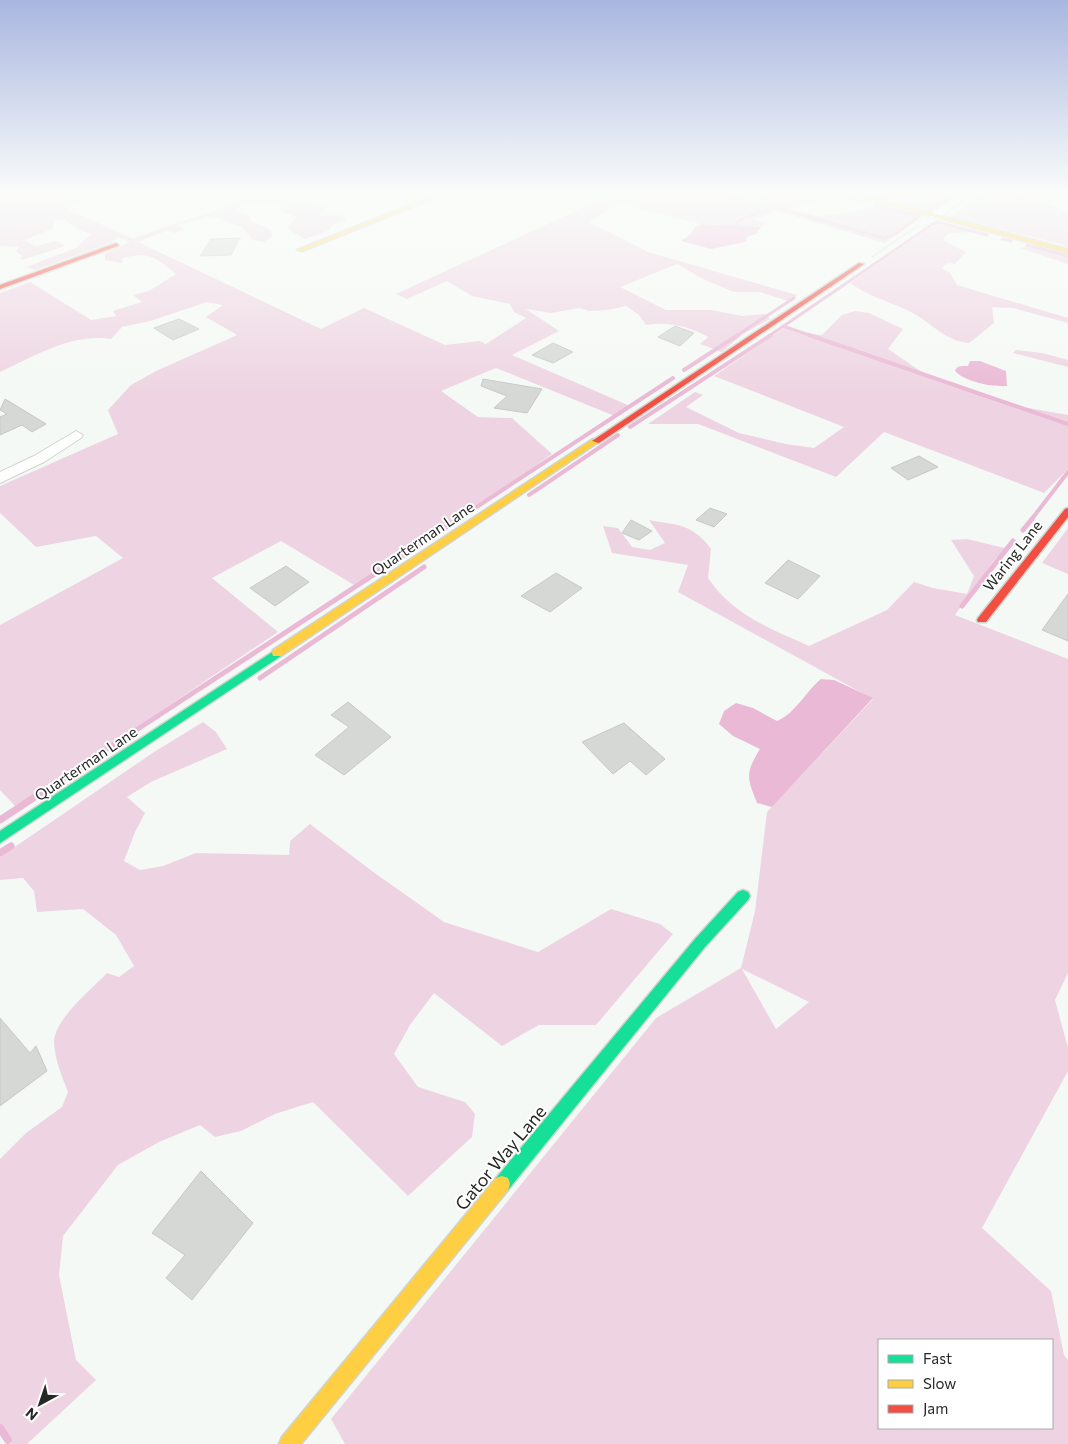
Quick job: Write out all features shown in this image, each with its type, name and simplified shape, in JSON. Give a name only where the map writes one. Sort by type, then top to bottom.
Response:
[{"type":"street","points":[[0,287],[76,259]]},
{"type":"street","name":"Quarterman Lane","points":[[0,838],[861,264]]},
{"type":"street","points":[[0,478],[39,459],[76,435]]},
{"type":"street","name":"Waring Lane","points":[[982,620],[1068,511]]},
{"type":"street","name":"Gator Way Lane","points":[[289,1444],[700,943],[743,896]]},
{"type":"path","points":[[861,264],[868,259]]},
{"type":"shaded area","points":[[46,259],[64,259],[35,270],[26,267]]},
{"type":"shaded area","points":[[105,259],[123,259],[122,263]]},
{"type":"shaded area","points":[[175,259],[321,329],[364,308],[445,345],[479,341],[486,344],[526,318],[514,312],[510,304],[472,296],[447,281],[407,299],[396,294],[471,259],[674,259],[797,295],[791,302],[760,292],[734,292],[701,278],[677,264],[620,287],[666,310],[712,310],[742,316],[765,314],[770,319],[743,334],[722,352],[700,344],[708,337],[693,330],[670,324],[646,325],[639,315],[626,306],[608,310],[589,311],[579,308],[551,313],[526,309],[559,331],[512,355],[630,406],[617,417],[496,368],[441,391],[478,417],[512,418],[552,454],[465,517],[354,585],[281,541],[212,578],[278,632],[17,808],[0,790],[0,625],[123,558],[96,536],[36,547],[0,513],[0,486],[118,434],[108,410],[131,385],[156,371],[237,335],[206,317],[223,305],[207,302],[150,321],[122,327],[111,339],[82,339],[54,347],[0,372],[0,293],[30,282],[91,320],[116,316],[113,311],[142,302],[133,295],[149,291],[176,274],[158,260]]},
{"type":"shaded area","points":[[885,259],[959,259],[955,264],[948,263],[942,268],[950,273],[957,285],[1068,318],[1068,323],[1013,308],[992,307],[994,323],[969,343],[952,339],[917,315],[871,295],[850,283]]},
{"type":"shaded area","points":[[1054,259],[1068,259],[1068,264]]},
{"type":"shaded area","points":[[855,311],[869,313],[903,329],[888,349],[932,379],[1012,405],[1068,415],[1068,469],[1044,493],[884,432],[836,477],[698,424],[648,424],[695,392],[703,395],[686,407],[739,433],[786,444],[814,448],[844,427],[714,376],[787,326],[803,333],[822,335],[842,315]]},
{"type":"shaded area","points":[[1016,350],[1042,353],[1068,360],[1068,367],[1013,353]]},
{"type":"shaded area","points":[[970,361],[980,361],[1006,371],[1007,386],[979,383],[959,375],[955,371],[958,367],[968,366]]},
{"type":"shaded area","points":[[649,520],[691,530],[711,549],[708,578],[729,602],[753,619],[809,646],[887,610],[914,582],[933,588],[967,594],[974,576],[951,540],[967,539],[1009,549],[996,558],[955,615],[1068,659],[1068,973],[1055,1000],[1068,1048],[1068,1071],[982,1228],[1051,1291],[1064,1355],[1068,1360],[1068,1444],[345,1444],[331,1419],[656,1018],[741,968],[755,911],[767,812],[873,699],[678,592],[688,565],[612,553],[603,526],[618,528],[632,547],[650,550],[665,543]],"holes":[[[742,969],[809,1002],[776,1029]]]},
{"type":"shaded area","points":[[1068,528],[1068,574],[1042,563]]},
{"type":"shaded area","points":[[821,679],[834,680],[873,698],[772,807],[757,803],[749,776],[752,764],[760,749],[733,736],[719,724],[724,711],[736,703],[753,708],[777,721],[790,713]]},
{"type":"shaded area","points":[[203,722],[216,732],[227,749],[151,782],[127,797],[145,813],[135,832],[124,861],[140,870],[163,866],[196,853],[289,855],[290,841],[310,824],[444,922],[538,952],[611,909],[660,924],[673,934],[596,1025],[539,1025],[502,1046],[434,993],[410,1025],[394,1054],[418,1087],[465,1102],[475,1114],[472,1137],[408,1196],[313,1102],[275,1114],[241,1131],[215,1137],[200,1125],[159,1142],[118,1165],[63,1236],[59,1275],[76,1360],[96,1380],[27,1444],[12,1444],[0,1426],[0,1159],[26,1133],[62,1107],[68,1092],[57,1062],[54,1043],[55,1034],[66,1015],[107,973],[119,977],[134,966],[116,935],[83,909],[37,912],[34,891],[23,878],[0,880],[0,857],[154,752]]},
{"type":"building","points":[[179,319],[199,329],[173,340],[154,328]]},
{"type":"building","points":[[675,326],[694,333],[680,346],[658,337]]},
{"type":"building","points":[[553,343],[573,352],[553,363],[532,355]]},
{"type":"building","points":[[483,379],[542,389],[527,413],[494,408],[507,396],[481,386]]},
{"type":"building","points":[[5,399],[46,424],[32,432],[22,425],[0,435],[0,417],[7,414],[0,410]]},
{"type":"building","points":[[919,456],[938,467],[908,480],[891,468]]},
{"type":"building","points":[[710,508],[727,514],[714,527],[696,520]]},
{"type":"building","points":[[631,520],[652,531],[639,540],[622,533]]},
{"type":"building","points":[[788,560],[820,576],[798,599],[765,583]]},
{"type":"building","points":[[286,566],[309,582],[275,606],[250,588]]},
{"type":"building","points":[[556,573],[582,588],[550,612],[521,596]]},
{"type":"building","points":[[1068,594],[1068,641],[1042,630]]},
{"type":"building","points":[[348,702],[391,737],[344,775],[315,755],[349,727],[331,715]]},
{"type":"building","points":[[624,723],[665,759],[646,775],[630,761],[613,774],[582,742]]},
{"type":"building","points":[[0,1018],[30,1053],[36,1046],[47,1071],[0,1106]]},
{"type":"building","points":[[201,1171],[253,1223],[192,1300],[166,1278],[185,1255],[152,1233]]},
{"type":"waterway","points":[[783,326],[881,259]]},
{"type":"waterway","points":[[736,336],[794,298]]},
{"type":"waterway","points":[[769,336],[783,326]]},
{"type":"waterway","points":[[783,326],[812,336]]},
{"type":"waterway","points":[[684,370],[738,335]]},
{"type":"waterway","points":[[630,427],[771,335]]},
{"type":"waterway","points":[[809,335],[1068,424]]},
{"type":"waterway","points":[[457,520],[673,378]]},
{"type":"waterway","points":[[529,495],[618,435]]},
{"type":"waterway","points":[[1031,520],[1068,472]]},
{"type":"waterway","points":[[98,755],[459,519]]},
{"type":"waterway","points":[[1023,530],[1032,519]]},
{"type":"waterway","points":[[962,606],[1013,541]]},
{"type":"waterway","points":[[260,678],[424,567]]},
{"type":"waterway","points":[[0,820],[100,754]]},
{"type":"waterway","points":[[0,853],[11,846]]},
{"type":"waterway","points":[[0,1428],[8,1440]]},
{"type":"traffic: fast","points":[[0,838],[277,653]]},
{"type":"traffic: fast","points":[[502,1184],[700,943],[743,896]]},
{"type":"traffic: slow","points":[[277,653],[596,441]]},
{"type":"traffic: slow","points":[[289,1444],[502,1184]]},
{"type":"traffic: jam","points":[[0,287],[76,259]]},
{"type":"traffic: jam","points":[[596,441],[861,264]]},
{"type":"traffic: jam","points":[[982,620],[1068,511]]}]
